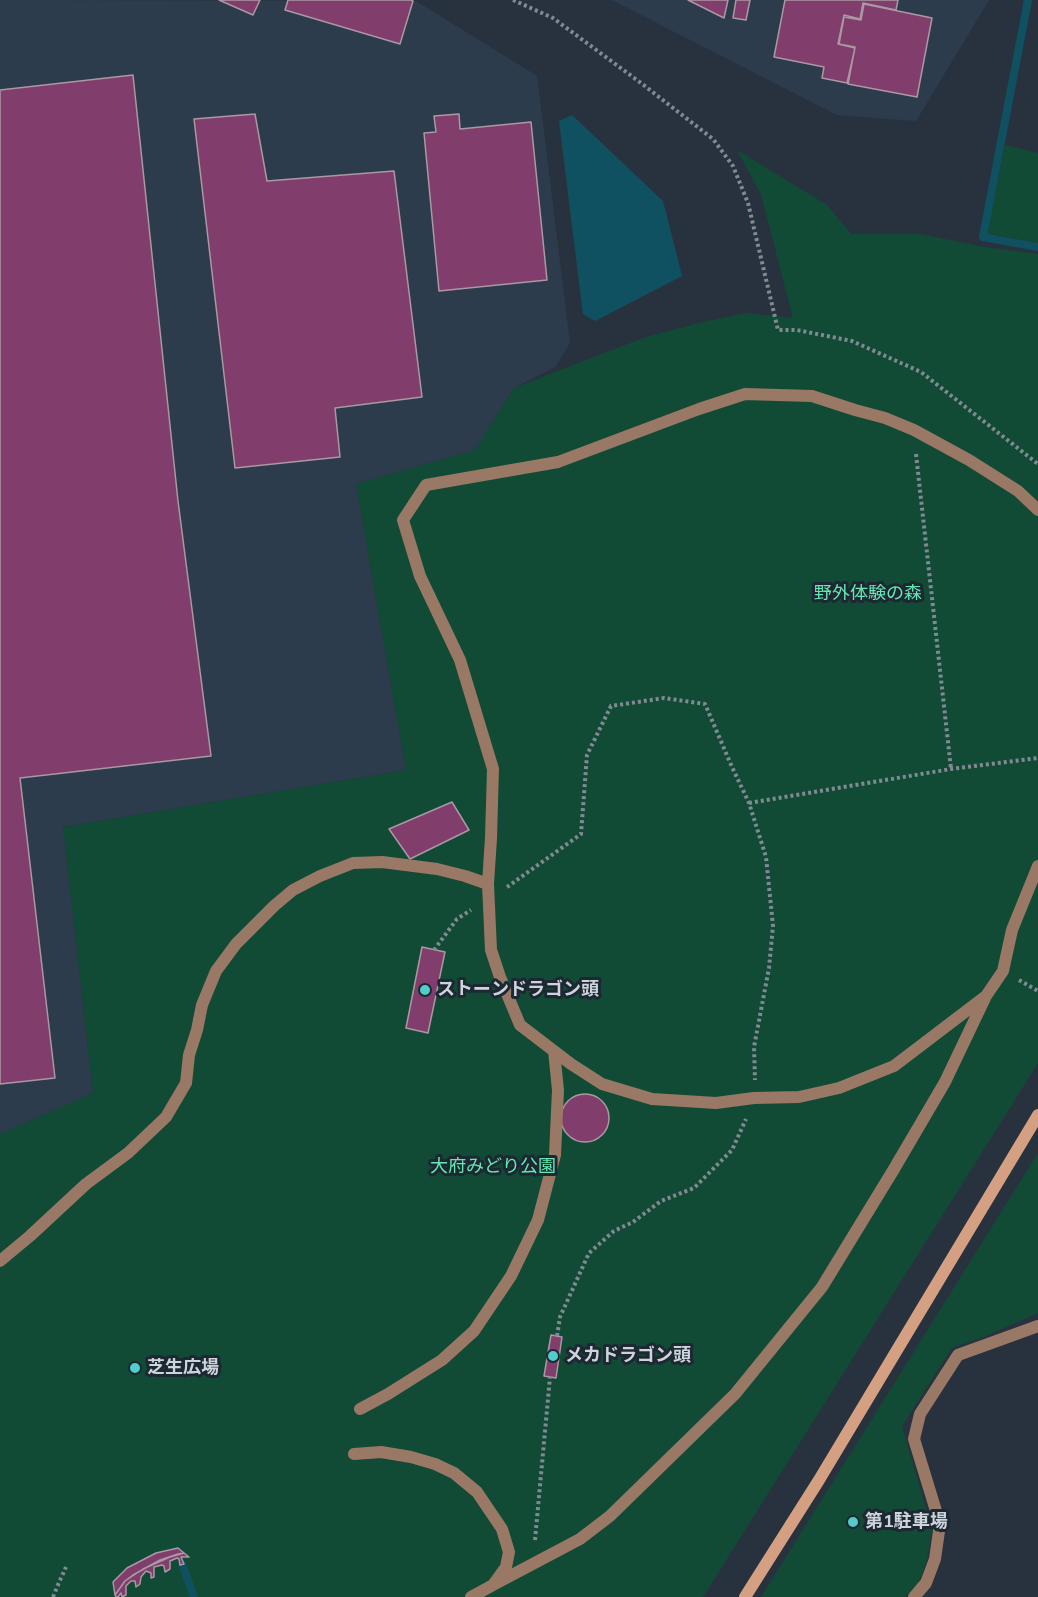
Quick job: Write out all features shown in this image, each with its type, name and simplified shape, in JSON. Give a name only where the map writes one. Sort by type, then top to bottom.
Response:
[{"type":"street","points":[[986,996],[894,1066],[839,1088],[799,1097],[754,1098],[717,1103],[652,1099],[602,1084],[571,1064],[520,1025],[491,950],[488,884],[493,769],[460,660],[420,576],[403,520],[426,485],[558,462],[745,394],[813,396],[885,418],[914,430],[969,460],[1018,491],[1038,510]]},
{"type":"street","points":[[0,1261],[86,1184],[128,1153],[166,1117],[186,1083],[189,1055],[202,1005],[216,971],[243,937],[293,890],[320,876],[352,864],[382,862],[437,869],[488,884]]},
{"type":"street","points":[[471,1597],[580,1539],[610,1515],[735,1394],[822,1287],[945,1082],[986,996],[1003,971],[1012,930],[1038,866]]},
{"type":"street","points":[[360,1409],[442,1360],[474,1331],[511,1276],[538,1220],[555,1155],[558,1090],[554,1051]]},
{"type":"street","points":[[745,1597],[825,1469],[1038,1114]]},
{"type":"street","points":[[914,1597],[926,1583],[935,1559],[940,1524],[914,1439],[920,1414],[958,1355],[1038,1326]]},
{"type":"street","points":[[354,1454],[381,1452],[411,1457],[454,1473],[477,1492],[502,1529],[509,1552],[506,1567],[493,1585]]},
{"type":"path","points":[[513,0],[553,18],[713,140],[733,166],[748,203],[778,330],[797,330],[852,341],[921,372],[1038,464]]},
{"type":"path","points":[[914,430],[951,769]]},
{"type":"path","points":[[434,950],[456,919],[488,900],[581,834],[587,755],[611,706],[664,698],[705,704],[750,804],[766,857]]},
{"type":"path","points":[[750,804],[951,769],[1038,758]]},
{"type":"path","points":[[557,1336],[561,1317]]},
{"type":"path","points":[[532,1564],[550,1377]]},
{"type":"path","points":[[53,1597],[66,1567]]},
{"type":"shaded area","points":[[0,0],[416,1],[537,76],[570,343],[555,367],[514,388],[475,450],[356,484],[406,770],[63,827],[93,1093],[0,1134]]},
{"type":"shaded area","points":[[612,0],[989,0],[916,121],[837,115]]},
{"type":"shaded area","points":[[572,115],[663,201],[682,276],[595,321],[583,314],[559,121]]},
{"type":"green space","points":[[1005,145],[1038,153],[1038,243],[987,233]]},
{"type":"green space","name":"大府みどり公園","points":[[737,150],[827,205],[851,234],[920,234],[985,247],[1038,254],[1038,1063],[703,1597],[0,1597],[0,1134],[93,1093],[63,827],[406,770],[356,484],[475,450],[514,388],[646,337],[747,313],[793,318],[761,194]]},
{"type":"green space","points":[[1038,1153],[1038,1313],[952,1348],[902,1426],[932,1529],[927,1560],[919,1582],[905,1597],[761,1597]]},
{"type":"building","points":[[219,0],[260,0],[253,15]]},
{"type":"building","points":[[288,0],[413,1],[400,44],[285,10]]},
{"type":"building","points":[[688,0],[728,0],[724,18]]},
{"type":"building","points":[[736,0],[750,0],[746,20],[733,18]]},
{"type":"building","points":[[785,0],[898,0],[896,10],[863,3],[860,19],[844,15],[838,44],[855,48],[847,83],[822,78],[824,67],[774,57]]},
{"type":"building","points":[[864,4],[932,18],[917,97],[848,84],[855,47],[839,44],[844,17],[861,20]]},
{"type":"building","points":[[133,75],[178,501],[211,756],[20,778],[55,1078],[0,1084],[0,90]]},
{"type":"building","points":[[255,114],[267,181],[394,171],[422,397],[335,408],[340,457],[235,468],[194,119]]},
{"type":"building","points":[[459,114],[460,129],[531,122],[547,280],[439,291],[424,133],[436,132],[434,116]]},
{"type":"building","points":[[452,802],[469,830],[410,859],[389,829]]},
{"type":"building","name":"ストーンドラゴン頭","points":[[422,947],[445,952],[428,1033],[406,1028]]},
{"type":"building","points":[[580,1094],[590,1094],[602,1101],[609,1113],[609,1123],[602,1135],[590,1142],[580,1142],[565,1131],[561,1123],[561,1113],[572,1098]]},
{"type":"building","name":"メカドラゴン頭","points":[[551,1335],[562,1337],[556,1378],[544,1376]]},
{"type":"building","points":[[178,1548],[184,1553],[143,1569],[125,1581],[115,1595],[113,1582],[127,1568],[156,1553]]},
{"type":"building","points":[[184,1553],[189,1557],[181,1557],[184,1564],[180,1565],[177,1558],[170,1561],[170,1569],[165,1572],[162,1565],[154,1567],[154,1577],[151,1578],[151,1573],[146,1571],[141,1577],[140,1584],[136,1587],[135,1581],[131,1581],[126,1586],[126,1595],[122,1597],[121,1593],[116,1597],[115,1595],[125,1581],[133,1575],[160,1560]]},
{"type":"waterway","points":[[1028,0],[983,237],[1038,247]]},
{"type":"waterway","points":[[182,1564],[194,1597]]},
{"type":"place","name":"ストーンドラゴン頭","points":[[425,990]]},
{"type":"place","name":"メカドラゴン頭","points":[[553,1356]]},
{"type":"place","name":"芝生広場","points":[[135,1368]]},
{"type":"place","name":"第1駐車場","points":[[853,1522]]},
{"type":"park label","name":"野外体験の森","points":[[868,594]]}]
